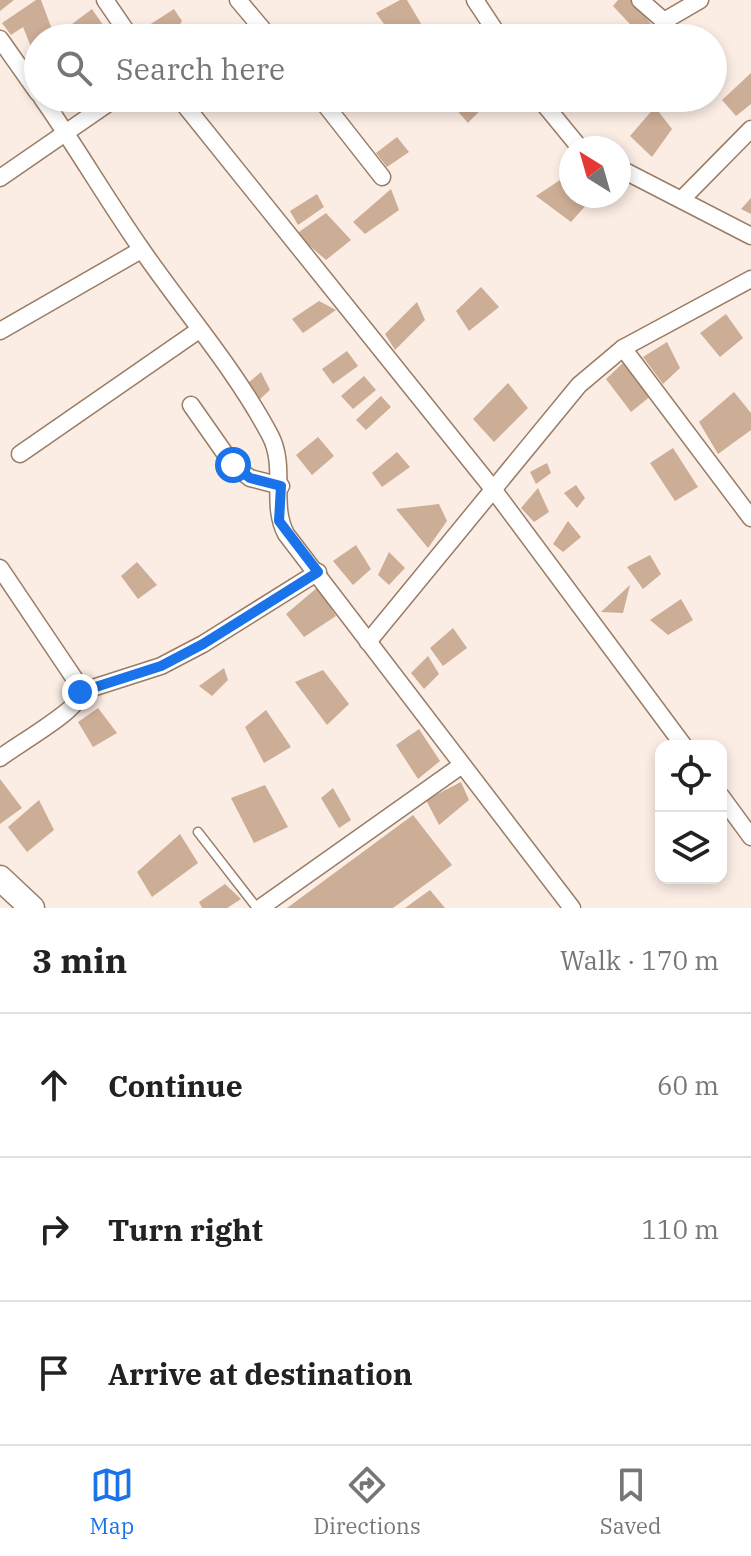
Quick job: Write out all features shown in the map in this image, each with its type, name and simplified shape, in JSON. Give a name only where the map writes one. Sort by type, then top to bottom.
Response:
[{"type":"street","points":[[105,0],[121,24]]},
{"type":"street","points":[[238,0],[258,24]]},
{"type":"street","points":[[475,0],[491,24]]},
{"type":"street","points":[[640,0],[664,21],[700,0]]},
{"type":"street","points":[[0,39],[24,73]]},
{"type":"street","points":[[51,112],[141,250],[272,438],[281,486],[279,521],[572,908]]},
{"type":"street","points":[[0,178],[97,112]]},
{"type":"street","points":[[190,112],[493,489],[680,740]]},
{"type":"street","points":[[331,112],[382,177]]},
{"type":"street","points":[[550,112],[570,136]]},
{"type":"street","points":[[682,199],[751,129]]},
{"type":"street","points":[[631,174],[751,236]]},
{"type":"street","points":[[0,331],[141,250]]},
{"type":"street","points":[[368,642],[579,385],[623,348],[751,279]]},
{"type":"street","points":[[20,454],[199,330]]},
{"type":"street","points":[[623,348],[751,518]]},
{"type":"street","points":[[191,405],[233,465],[250,478],[281,486]]},
{"type":"street","points":[[0,568],[74,678],[80,692],[79,699],[69,711],[0,758]]},
{"type":"street","points":[[80,692],[161,666],[203,644],[318,572]]},
{"type":"street","points":[[258,908],[462,765]]},
{"type":"street","points":[[727,804],[751,837]]},
{"type":"street","points":[[0,878],[32,908]]},
{"type":"lane","points":[[198,832],[258,908]]},
{"type":"building","points":[[0,0],[14,0],[0,11]]},
{"type":"building","points":[[36,0],[41,0],[50,24],[24,24],[24,30],[23,27],[11,35],[2,23]]},
{"type":"building","points":[[400,0],[407,0],[421,24],[384,24],[376,13]]},
{"type":"building","points":[[618,0],[633,0],[651,24],[630,24],[613,6]]},
{"type":"building","points":[[92,9],[102,24],[72,24]]},
{"type":"building","points":[[174,9],[182,21],[180,24],[151,24]]},
{"type":"building","points":[[751,73],[751,104],[736,116],[727,106],[727,95]]},
{"type":"building","points":[[458,112],[479,112],[468,123]]},
{"type":"building","points":[[651,112],[659,112],[672,129],[652,157],[630,136]]},
{"type":"building","points":[[397,137],[409,152],[387,167],[376,153]]},
{"type":"building","points":[[559,181],[559,208],[583,208],[571,222],[536,196]]},
{"type":"building","points":[[391,189],[399,210],[365,234],[353,222]]},
{"type":"building","points":[[317,194],[324,207],[298,225],[290,211]]},
{"type":"building","points":[[751,198],[751,214],[741,209]]},
{"type":"building","points":[[326,213],[351,240],[326,260],[296,234]]},
{"type":"building","points":[[481,287],[499,307],[469,331],[456,311]]},
{"type":"building","points":[[319,301],[336,310],[303,333],[292,319]]},
{"type":"building","points":[[417,302],[425,320],[395,350],[385,334]]},
{"type":"building","points":[[726,314],[743,338],[720,357],[700,333]]},
{"type":"building","points":[[667,342],[680,368],[663,384],[643,357]]},
{"type":"building","points":[[347,351],[358,366],[333,384],[322,369]]},
{"type":"building","points":[[625,361],[652,395],[631,412],[606,379]]},
{"type":"building","points":[[261,372],[270,390],[260,399],[248,383]]},
{"type":"building","points":[[364,376],[376,390],[353,409],[341,396]]},
{"type":"building","points":[[508,383],[528,408],[494,442],[473,419]]},
{"type":"building","points":[[734,392],[751,413],[751,430],[718,454],[699,422]]},
{"type":"building","points":[[381,396],[391,407],[366,430],[356,420]]},
{"type":"building","points":[[318,437],[334,456],[312,475],[296,455]]},
{"type":"building","points":[[673,448],[698,487],[675,501],[650,463]]},
{"type":"building","points":[[397,452],[410,467],[382,487],[372,473]]},
{"type":"building","points":[[547,463],[551,473],[536,484],[530,472]]},
{"type":"building","points":[[576,485],[585,498],[577,508],[564,493]]},
{"type":"building","points":[[538,488],[549,512],[534,522],[521,508]]},
{"type":"building","points":[[439,504],[447,521],[428,548],[396,509]]},
{"type":"building","points":[[568,521],[581,537],[563,552],[553,544]]},
{"type":"building","points":[[356,545],[371,569],[353,585],[333,561]]},
{"type":"building","points":[[389,552],[405,568],[389,585],[378,575]]},
{"type":"building","points":[[650,555],[661,574],[643,589],[627,567]]},
{"type":"building","points":[[137,562],[157,585],[138,599],[121,576]]},
{"type":"building","points":[[630,585],[623,613],[601,612]]},
{"type":"building","points":[[318,587],[336,616],[304,637],[286,614]]},
{"type":"building","points":[[681,599],[693,620],[668,635],[650,620]]},
{"type":"building","points":[[453,628],[467,648],[443,666],[430,648]]},
{"type":"building","points":[[428,656],[439,674],[424,689],[411,673]]},
{"type":"building","points":[[224,668],[228,680],[212,696],[199,686]]},
{"type":"building","points":[[323,670],[349,704],[327,725],[295,682]]},
{"type":"building","points":[[98,708],[117,733],[93,747],[78,722]]},
{"type":"building","points":[[266,710],[291,747],[264,763],[245,727]]},
{"type":"building","points":[[419,729],[440,761],[418,779],[396,745]]},
{"type":"building","points":[[0,779],[22,808],[0,824]]},
{"type":"building","points":[[461,782],[469,800],[439,825],[426,800]]},
{"type":"building","points":[[265,785],[288,827],[254,843],[231,798]]},
{"type":"building","points":[[333,788],[351,820],[339,828],[321,798]]},
{"type":"building","points":[[39,800],[54,830],[27,852],[8,827]]},
{"type":"building","points":[[413,815],[452,865],[393,908],[287,908]]},
{"type":"building","points":[[180,834],[198,863],[152,897],[137,872]]},
{"type":"building","points":[[225,884],[241,899],[227,908],[202,908],[199,902]]},
{"type":"building","points":[[430,890],[445,908],[405,908]]},
{"type":"route","points":[[80,692],[161,666],[203,644],[318,572],[279,521],[281,486],[250,478],[233,465]]}]
